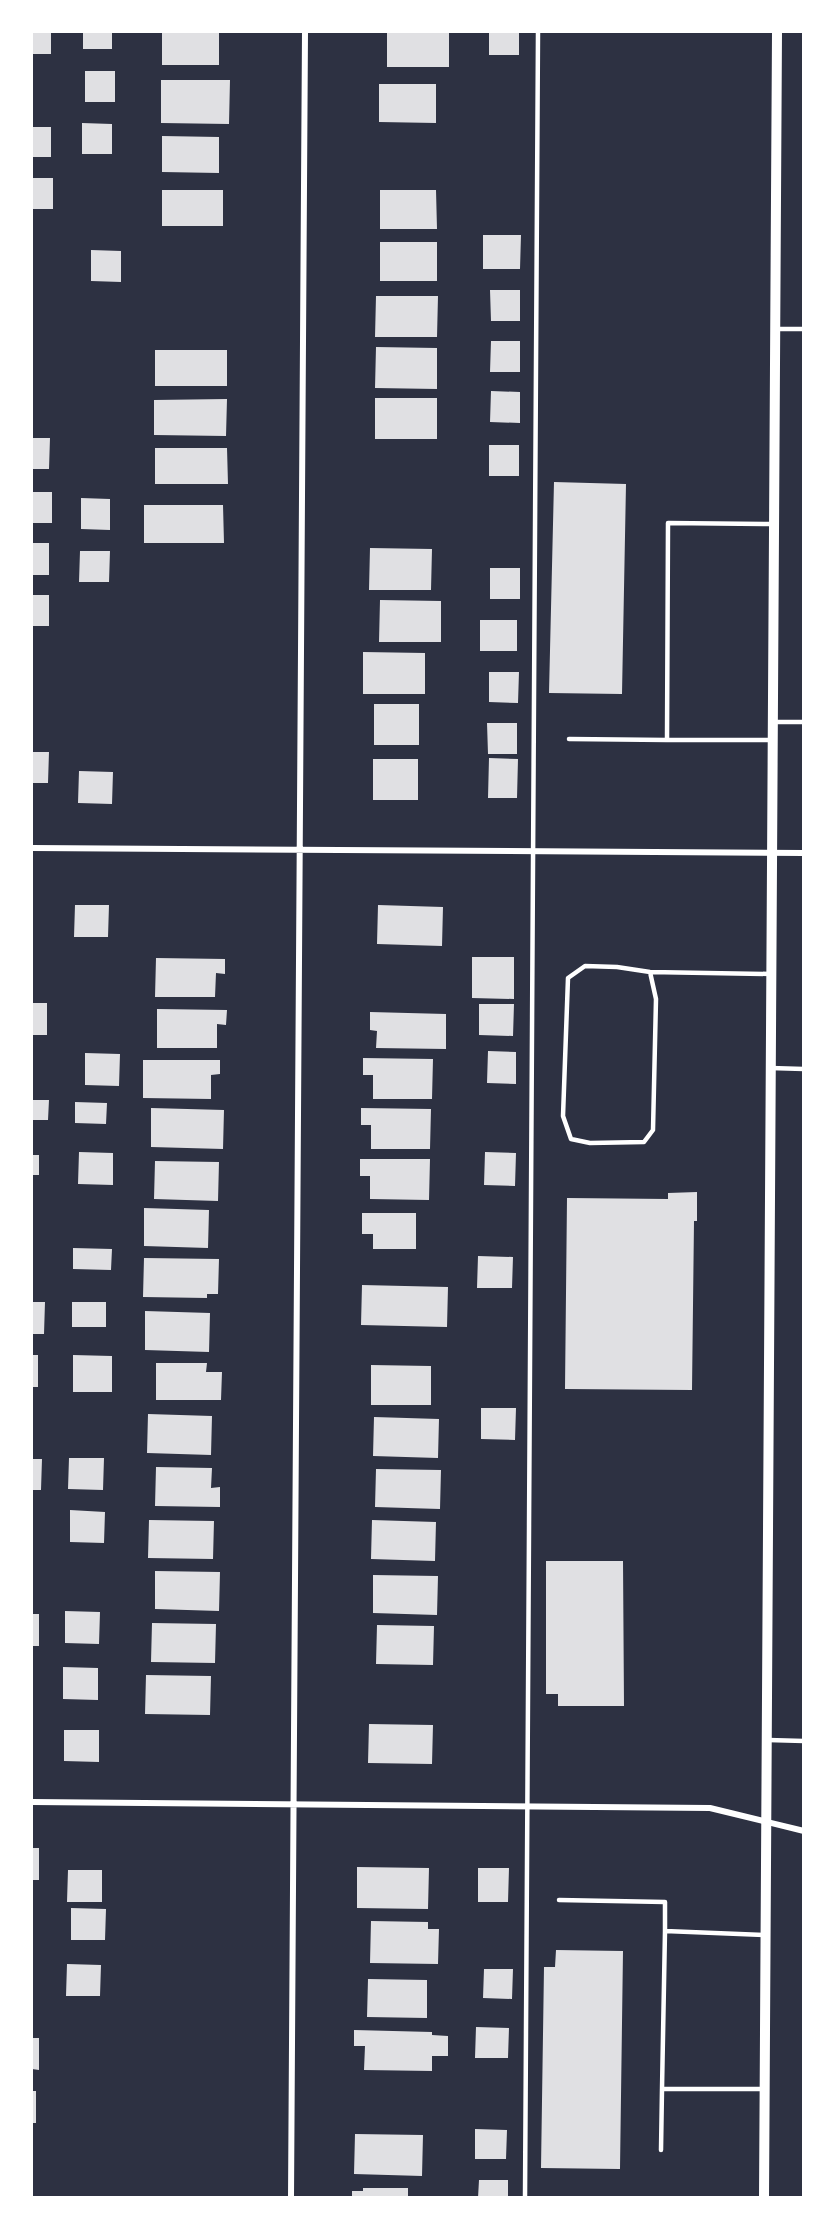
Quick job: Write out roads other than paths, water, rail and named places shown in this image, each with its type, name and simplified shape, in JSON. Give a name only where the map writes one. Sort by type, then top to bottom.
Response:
[{"type":"street","points":[[291,2198],[305,32]]},
{"type":"street","points":[[764,2198],[777,32]]},
{"type":"street","points":[[32,848],[804,853]]},
{"type":"street","points":[[32,1802],[710,1808],[804,1831]]},
{"type":"lane","points":[[525,2198],[538,32]]},
{"type":"lane","points":[[775,329],[804,329]]},
{"type":"lane","points":[[667,740],[668,523],[774,524]]},
{"type":"lane","points":[[772,723],[804,722]]},
{"type":"lane","points":[[569,739],[772,740]]},
{"type":"lane","points":[[650,972],[656,999],[653,1130],[644,1142],[590,1143],[571,1139],[562,1116],[568,978],[585,966],[617,967],[650,972],[771,974]]},
{"type":"lane","points":[[770,1068],[804,1069]]},
{"type":"lane","points":[[765,1740],[804,1741]]},
{"type":"lane","points":[[559,1900],[665,1902],[661,2150]]},
{"type":"lane","points":[[665,1931],[765,1935]]},
{"type":"lane","points":[[662,2089],[764,2088]]}]
